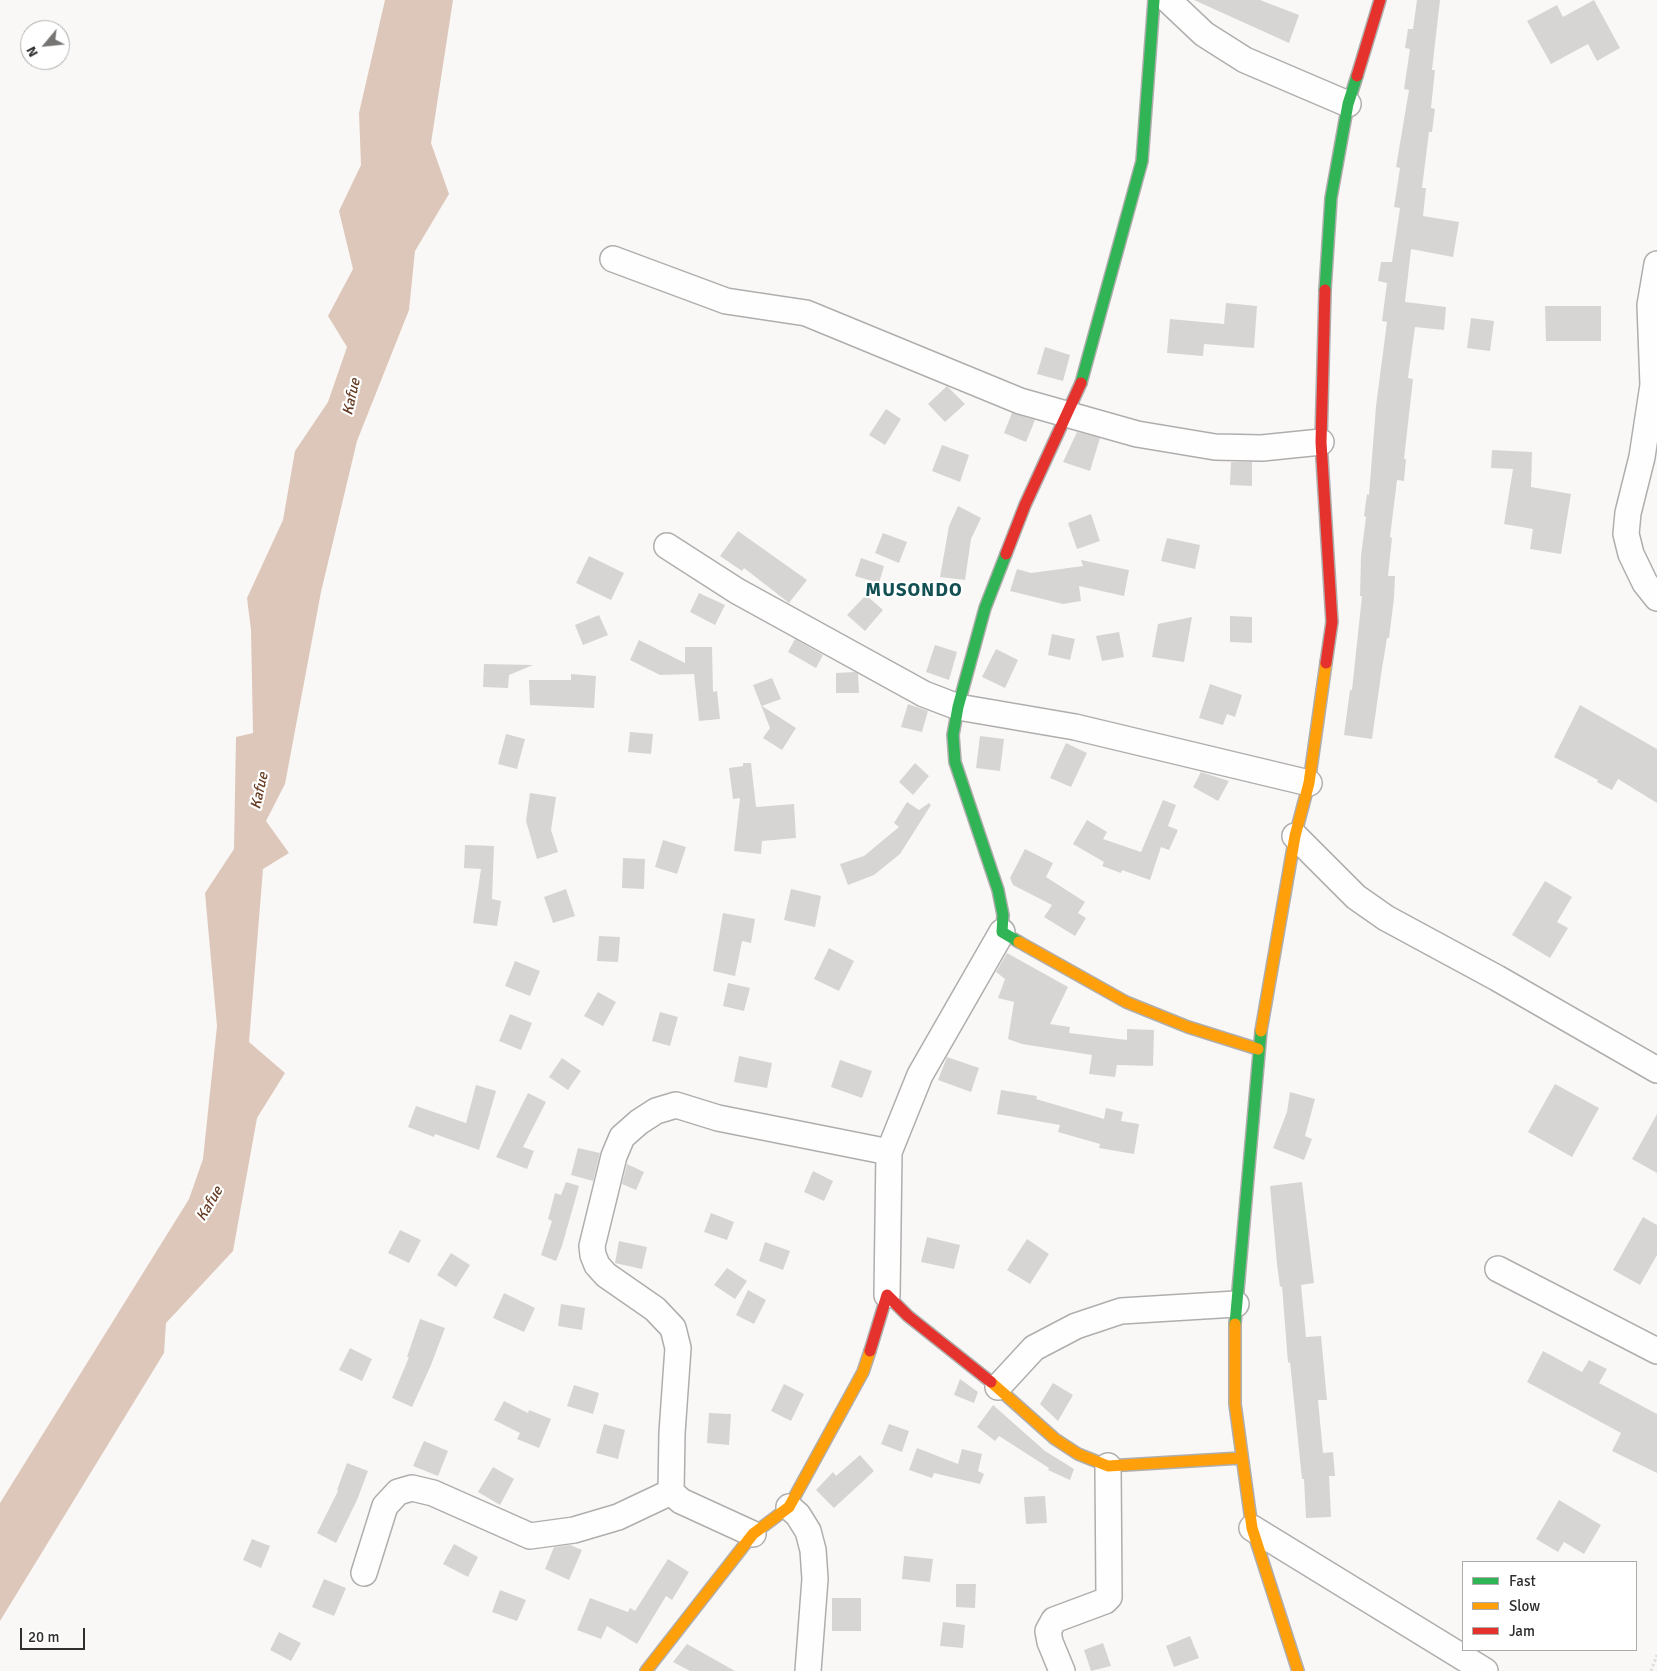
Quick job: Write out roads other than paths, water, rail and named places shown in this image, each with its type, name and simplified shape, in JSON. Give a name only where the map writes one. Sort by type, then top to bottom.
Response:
[{"type":"street","points":[[646,1671],[753,1534],[789,1507],[863,1372],[887,1295],[888,1152],[920,1075],[1002,932],[1003,915],[998,890],[955,762],[953,734],[958,707],[985,608],[1025,506],[1078,394],[1109,289],[1142,161],[1154,0]]},
{"type":"street","points":[[1168,0],[1204,34],[1245,60],[1348,104]]},
{"type":"street","points":[[1298,1671],[1252,1528],[1241,1458],[1233,1343],[1258,1049],[1295,836],[1309,783],[1332,622],[1321,442],[1326,256],[1331,198],[1348,104],[1380,0]]},
{"type":"street","points":[[613,259],[726,301],[806,313],[1020,401],[1137,434],[1215,446],[1262,448],[1321,442]]},
{"type":"street","points":[[1657,264],[1650,305],[1653,385],[1642,457],[1628,513],[1626,534],[1631,554],[1645,583],[1657,598]]},
{"type":"street","points":[[667,546],[737,591],[924,694],[958,707],[1075,727],[1309,783]]},
{"type":"street","points":[[1295,836],[1356,897],[1386,918],[1657,1070]]},
{"type":"street","points":[[1002,932],[1126,1002],[1188,1027],[1258,1049]]},
{"type":"street","points":[[671,1492],[672,1433],[678,1348],[673,1328],[655,1309],[606,1275],[597,1264],[593,1255],[594,1237],[614,1156],[622,1137],[656,1111],[676,1106],[718,1118],[888,1152]]},
{"type":"street","points":[[1498,1269],[1657,1351]]},
{"type":"street","points":[[887,1295],[908,1316],[962,1361],[998,1387],[1055,1439],[1078,1454],[1108,1466],[1241,1458]]},
{"type":"street","points":[[998,1387],[1034,1348],[1076,1326],[1121,1311],[1236,1304]]},
{"type":"street","points":[[1062,1671],[1050,1642],[1048,1631],[1054,1620],[1105,1601],[1109,1597],[1108,1466]]},
{"type":"street","points":[[364,1573],[385,1506],[398,1492],[412,1488],[433,1493],[530,1536],[574,1530],[618,1517],[671,1492]]},
{"type":"street","points":[[671,1492],[689,1505],[753,1534]]},
{"type":"street","points":[[789,1507],[798,1515],[808,1531],[813,1550],[815,1588],[808,1671]]},
{"type":"street","points":[[1252,1528],[1485,1671]]},
{"type":"water","name":"Kafue","points":[[385,0],[453,0],[431,143],[449,194],[415,251],[409,310],[357,441],[321,592],[285,784],[266,821],[289,853],[263,869],[249,1042],[285,1073],[257,1118],[233,1251],[166,1323],[164,1353],[0,1621],[0,1503],[189,1199],[203,1159],[217,1026],[205,893],[234,849],[236,737],[253,733],[251,630],[247,598],[283,520],[295,451],[328,402],[347,347],[328,316],[353,269],[339,211],[361,165],[359,113]]},
{"type":"district","name":"MUSONDO","points":[[914,591]]}]
